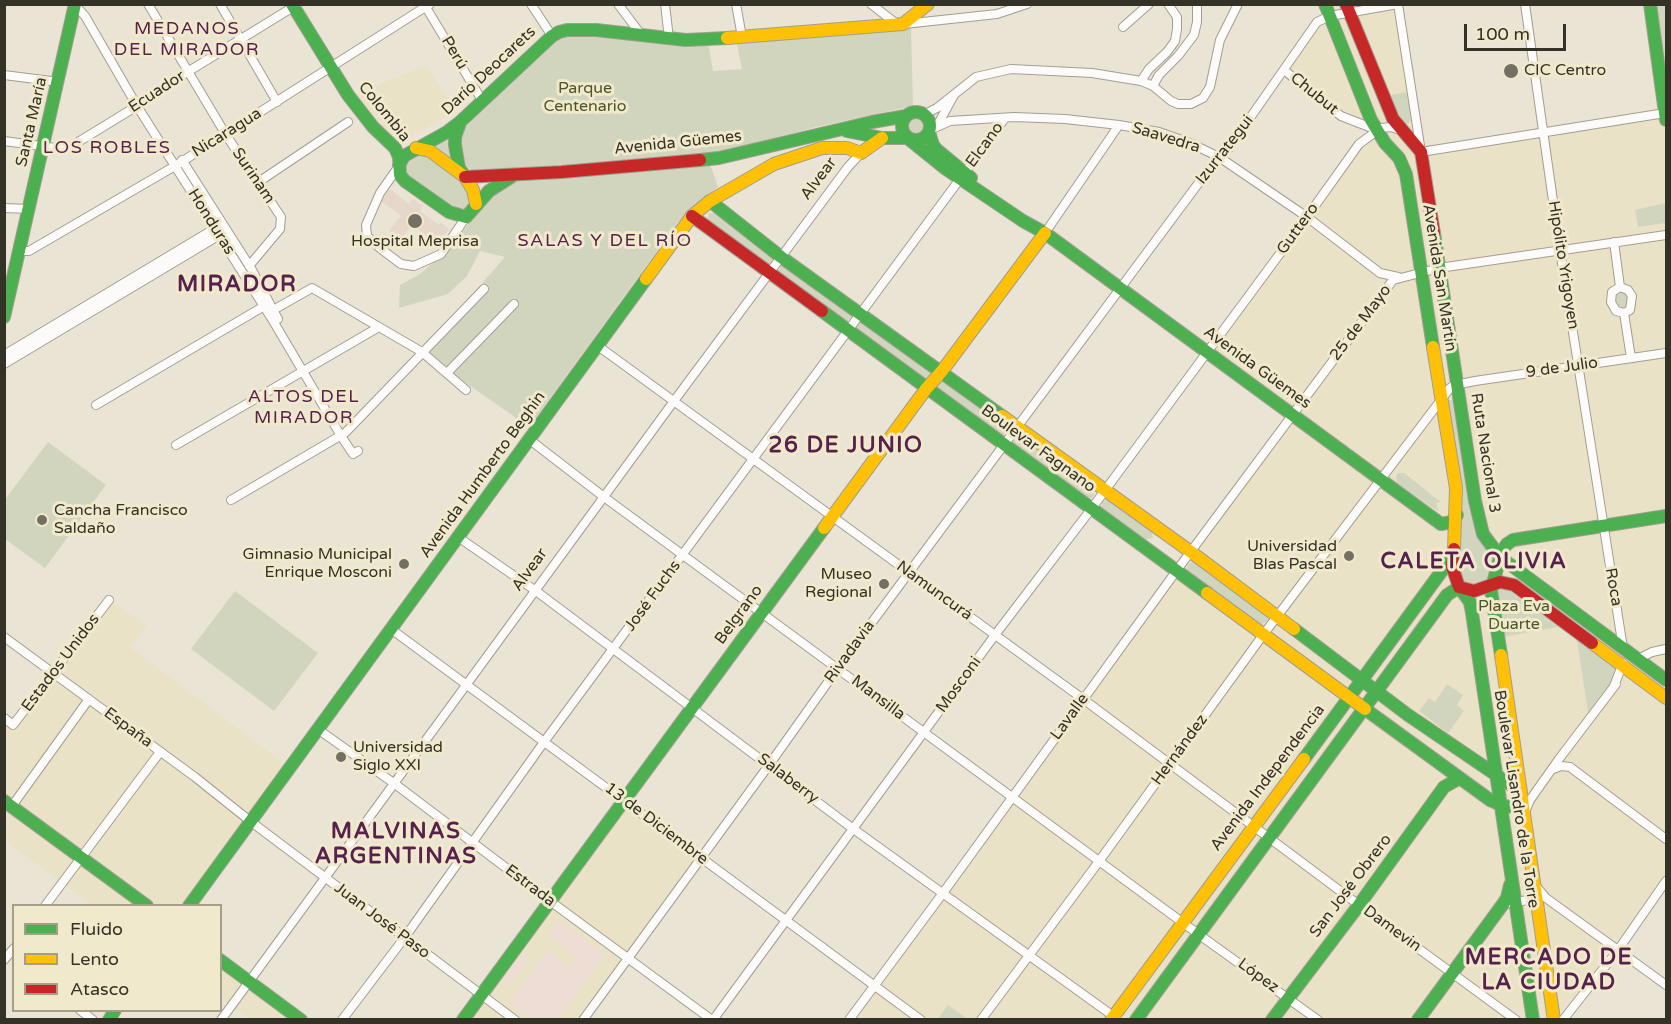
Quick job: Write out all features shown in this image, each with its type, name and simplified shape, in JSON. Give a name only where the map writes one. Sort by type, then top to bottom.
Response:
[{"type":"main road","points":[[901,24],[928,4]]},
{"type":"main road","points":[[1650,4],[1666,118]]},
{"type":"main road","name":"Santa María","points":[[4,317],[8,276],[26,209],[73,5]]},
{"type":"main road","name":"Colombia","points":[[294,5],[330,67],[357,107],[373,127],[395,148],[400,175],[405,181],[453,214],[466,217]]},
{"type":"main road","points":[[1344,7],[1393,119],[1420,152]]},
{"type":"main road","points":[[1327,10],[1377,130]]},
{"type":"main road","name":"Darío Deocarets","points":[[399,165],[404,156],[447,132],[460,122],[552,36],[567,30],[669,39],[742,38],[901,24]]},
{"type":"main road","points":[[1362,98],[1375,97],[1379,88]]},
{"type":"main road","points":[[916,112],[925,114],[932,130],[917,140],[908,139],[901,128],[903,119],[916,112]]},
{"type":"main road","name":"Avenida Güemes","points":[[465,177],[719,158],[906,116]]},
{"type":"main road","name":"Alvear","points":[[861,153],[875,140],[886,120]]},
{"type":"main road","points":[[460,122],[455,137],[459,168],[473,190],[476,204]]},
{"type":"main road","name":"Avenida Güemes","points":[[843,130],[875,140],[908,139],[1040,230],[1441,524],[1452,522],[1457,515]]},
{"type":"main road","name":"Avenida Güemes","points":[[932,130],[933,145],[963,176]]},
{"type":"main road","name":"Avenida San Martín","points":[[1377,130],[1402,163],[1406,174],[1441,398]]},
{"type":"main road","name":"Avenida Humberto Beghin","points":[[190,904],[692,216],[710,201],[759,171],[807,152],[838,147],[861,153]]},
{"type":"main road","name":"Colombia","points":[[416,148],[430,151],[465,177]]},
{"type":"main road","name":"Avenida San Martín","points":[[1420,152],[1457,385]]},
{"type":"main road","points":[[466,217],[495,185],[515,175]]},
{"type":"main road","name":"Boulevar Fagnano","points":[[710,201],[781,258],[1106,490],[1276,618],[1514,787],[1525,799]]},
{"type":"main road","name":"Santa María","points":[[8,276],[20,251],[26,209]]},
{"type":"main road","name":"Boulevar Fagnano","points":[[692,216],[1495,803]]},
{"type":"main road","name":"Belgrano","points":[[463,1020],[832,516],[926,389],[942,371],[1040,230]]},
{"type":"main road","name":"Ruta Nacional 3","points":[[1457,385],[1478,519],[1483,534],[1500,557],[1666,680]]},
{"type":"main road","name":"Ruta Nacional 3","points":[[1441,398],[1456,488],[1457,515],[1452,557],[1453,573],[1460,587]]},
{"type":"main road","points":[[1500,557],[1503,548],[1513,540],[1666,516]]},
{"type":"main road","name":"Avenida Independencia","points":[[1114,1018],[1253,825],[1452,557]]},
{"type":"main road","name":"Boulevar Lisandro de la Torre","points":[[1500,557],[1491,596],[1525,799],[1524,819],[1532,875],[1540,898],[1551,1017]]},
{"type":"main road","points":[[1136,1020],[1447,595],[1455,588],[1474,591],[1506,582],[1514,585],[1666,698]]},
{"type":"main road","name":"Boulevar Lisandro de la Torre","points":[[1460,587],[1471,605],[1496,776],[1495,803],[1503,823],[1533,1020]]},
{"type":"main road","name":"San José Obrero","points":[[1272,1020],[1444,787],[1460,778]]},
{"type":"main road","points":[[1495,803],[1511,807],[1525,799]]},
{"type":"main road","points":[[8,803],[144,904]]},
{"type":"main road","points":[[1418,1020],[1507,898],[1511,877]]},
{"type":"main road","points":[[222,962],[301,1020]]},
{"type":"street","name":"Surinam","points":[[148,4],[226,135],[280,217],[282,224],[280,229],[249,266]]},
{"type":"street","points":[[220,4],[277,102]]},
{"type":"street","points":[[531,4],[552,36]]},
{"type":"street","points":[[618,4],[642,36]]},
{"type":"street","points":[[665,4],[669,39]]},
{"type":"street","points":[[736,4],[742,38]]},
{"type":"street","points":[[871,4],[901,24],[998,14],[1022,6]]},
{"type":"street","points":[[1123,27],[1149,4]]},
{"type":"street","points":[[1141,81],[1174,41],[1177,17],[1168,4]]},
{"type":"street","points":[[1153,86],[1159,75],[1194,35],[1197,4]]},
{"type":"street","points":[[925,114],[937,108],[976,77],[1011,69],[1092,73],[1141,81],[1153,86],[1171,101],[1178,104],[1191,104],[1203,98],[1210,87],[1220,40],[1238,4]]},
{"type":"street","points":[[1398,4],[1420,152],[1543,132],[1666,118]]},
{"type":"street","name":"Izurrategui","points":[[1121,289],[1229,148],[1327,10],[1398,4]]},
{"type":"street","name":"Hipólito Yrigoyen","points":[[1525,4],[1603,526]]},
{"type":"street","name":"Honduras","points":[[73,5],[85,16],[137,106],[179,163],[343,434]]},
{"type":"street","name":"Ecuador","points":[[4,141],[70,147],[294,5]]},
{"type":"street","name":"Nicaragua","points":[[20,251],[29,251],[226,135],[427,5]]},
{"type":"street","name":"Perú","points":[[427,5],[483,102]]},
{"type":"street","name":"Chubut","points":[[1284,70],[1341,116],[1377,130]]},
{"type":"street","points":[[4,75],[55,81]]},
{"type":"street","points":[[932,130],[955,93]]},
{"type":"street","name":"Saavedra","points":[[932,130],[950,121],[1005,118],[1065,119],[1159,132],[1220,157],[1307,217],[1380,273],[1400,278]]},
{"type":"street","name":"Elcano","points":[[963,176],[1005,118]]},
{"type":"street","points":[[257,183],[348,122]]},
{"type":"street","points":[[1040,230],[1119,125]]},
{"type":"street","points":[[1377,130],[1390,127],[1401,130]]},
{"type":"street","name":"Guttero","points":[[1207,352],[1359,144],[1377,130]]},
{"type":"street","name":"Alvear","points":[[221,1020],[674,401],[848,167],[861,153]]},
{"type":"street","points":[[399,165],[380,193],[366,225],[367,236],[381,249],[401,264],[414,266],[441,254],[466,217]]},
{"type":"street","name":"José Fuchs","points":[[342,1020],[405,937],[544,742],[963,176]]},
{"type":"street","points":[[4,208],[26,209]]},
{"type":"street","points":[[4,355],[220,230]]},
{"type":"street","points":[[4,364],[220,230]]},
{"type":"street","name":"Honduras","points":[[220,230],[249,266],[268,309]]},
{"type":"street","name":"25 de Mayo","points":[[1293,415],[1393,280],[1439,268],[1666,235]]},
{"type":"street","points":[[1614,242],[1620,287]]},
{"type":"street","points":[[1620,287],[1628,290],[1632,296],[1630,310],[1624,313],[1616,311],[1611,302],[1612,292],[1620,287]]},
{"type":"street","points":[[96,405],[268,309],[312,288],[422,352],[466,390]]},
{"type":"street","points":[[231,500],[343,434],[484,289]]},
{"type":"street","name":"Rivadavia","points":[[583,1020],[770,765],[838,668],[1121,289]]},
{"type":"street","points":[[447,374],[514,304]]},
{"type":"street","points":[[1624,313],[1631,358]]},
{"type":"street","points":[[176,445],[379,327]]},
{"type":"street","name":"Namuncurá","points":[[598,346],[755,458],[1270,837]]},
{"type":"street","name":"Mosconi","points":[[713,1020],[852,828],[1207,352]]},
{"type":"street","name":"9 de Julio","points":[[1457,385],[1666,352]]},
{"type":"street","points":[[1379,480],[1441,398],[1450,388],[1457,385]]},
{"type":"street","name":"Lavalle","points":[[849,1020],[1177,570],[1293,415]]},
{"type":"street","name":"Mansilla","points":[[530,440],[604,497],[1198,933]]},
{"type":"street","name":"Hernández","points":[[981,1020],[1379,480]]},
{"type":"street","name":"Roca","points":[[1603,526],[1623,648]]},
{"type":"street","name":"Salaberry","points":[[458,537],[536,591],[852,828],[1030,954],[1114,1018]]},
{"type":"street","name":"Estados Unidos","points":[[4,718],[14,725],[109,600]]},
{"type":"street","name":"13 de Diciembre","points":[[391,629],[921,1020]]},
{"type":"street","name":"España","points":[[4,637],[195,777],[250,821]]},
{"type":"street","points":[[1623,648],[1625,667]]},
{"type":"street","points":[[1525,799],[1552,769],[1614,686],[1625,667],[1652,652],[1666,650]]},
{"type":"street","points":[[8,803],[34,774],[89,699]]},
{"type":"street","name":"Estrada","points":[[319,730],[713,1020]]},
{"type":"street","points":[[46,904],[160,752]]},
{"type":"street","points":[[1552,769],[1561,765],[1570,767],[1666,839]]},
{"type":"street","name":"Juan José Paso","points":[[250,821],[515,1020]]},
{"type":"street","name":"Damevin","points":[[1270,837],[1516,1020]]},
{"type":"street","points":[[1563,1020],[1618,950],[1666,881]]},
{"type":"street","points":[[1496,913],[1503,906],[1515,901],[1540,898],[1666,985]]},
{"type":"street","name":"López","points":[[1198,933],[1318,1020]]},
{"type":"shaded area","points":[[1325,5],[1398,5],[1421,152],[1665,113],[1666,881],[1563,1019],[849,1020],[1293,415],[1207,352],[1359,144],[1377,131],[1355,122],[1284,70],[1317,22],[1329,16]]},
{"type":"shaded area","points":[[426,65],[456,112],[403,140],[395,140],[354,95]]},
{"type":"shaded area","name":"Hospital Meprisa","points":[[390,189],[409,204],[413,199],[423,206],[420,211],[439,225],[441,223],[449,229],[433,250],[426,245],[431,239],[412,224],[401,239],[389,231],[401,216],[381,201]]},
{"type":"shaded area","points":[[109,600],[147,626],[130,647],[290,768],[190,904],[91,904],[5,841],[4,718],[13,725]]},
{"type":"shaded area","points":[[624,801],[701,858],[583,1019],[463,1020]]},
{"type":"shaded area","points":[[559,920],[605,954],[557,1019],[531,1019],[509,1003],[547,951],[570,968],[578,957],[548,935]]},
{"type":"shaded area","points":[[523,954],[529,958],[508,987],[502,982]]},
{"type":"shaded area","points":[[222,961],[301,1019],[249,1019],[222,1000]]},
{"type":"green space","points":[[1654,5],[1666,5],[1666,100]]},
{"type":"green space","name":"Parque Centenario","points":[[911,27],[913,106],[816,127],[726,151],[658,158],[473,171],[462,162],[458,149],[462,132],[484,105],[534,57],[566,33],[708,42],[713,71],[742,69],[734,40]]},
{"type":"green space","points":[[1406,92],[1412,119],[1408,124],[1403,124],[1388,96]]},
{"type":"green space","points":[[916,115],[923,118],[926,125],[923,132],[916,135],[909,132],[906,125],[909,118]]},
{"type":"green space","points":[[449,134],[449,150],[450,159],[432,145]]},
{"type":"green space","points":[[410,152],[440,157],[475,196],[466,217],[405,181],[401,160]]},
{"type":"green space","points":[[710,164],[718,187],[678,222],[529,427],[422,352],[505,257],[480,251],[467,276],[448,294],[399,308],[400,285],[420,274],[446,254],[490,195],[517,179]]},
{"type":"green space","points":[[1666,203],[1666,223],[1638,227],[1635,210]]},
{"type":"green space","points":[[709,213],[716,213],[774,257],[771,264],[765,265],[707,221]]},
{"type":"green space","points":[[784,264],[852,312],[851,318],[844,323],[778,273],[781,265]]},
{"type":"green space","points":[[1622,292],[1630,300],[1622,308],[1614,300]]},
{"type":"green space","points":[[859,319],[931,370],[931,374],[924,379],[855,329]]},
{"type":"green space","points":[[943,378],[1009,427],[1008,432],[1001,436],[938,390],[936,384]]},
{"type":"green space","points":[[1453,400],[1476,531],[1493,561],[1494,567],[1490,577],[1481,585],[1467,583],[1459,575],[1447,401]]},
{"type":"green space","points":[[1019,435],[1094,488],[1092,498],[1085,498],[1013,445],[1014,439]]},
{"type":"green space","name":"Cancha Francisco Saldaño","points":[[48,442],[106,485],[45,568],[5,539],[4,501]]},
{"type":"green space","points":[[1398,473],[1404,473],[1441,502],[1436,503],[1439,512],[1397,483]]},
{"type":"green space","points":[[1108,498],[1151,529],[1153,538],[1143,540],[1101,509],[1102,502]]},
{"type":"green space","points":[[1193,561],[1269,617],[1267,621],[1260,626],[1186,571],[1188,565]]},
{"type":"green space","name":"Plaza Eva Duarte","points":[[1494,583],[1507,589],[1558,627],[1497,638]]},
{"type":"green space","points":[[235,591],[318,653],[274,711],[191,649]]},
{"type":"green space","points":[[1576,634],[1622,665],[1617,679],[1589,719]]},
{"type":"green space","points":[[1447,684],[1463,695],[1457,705],[1464,711],[1448,733],[1419,711],[1429,698],[1435,702]]},
{"type":"green space","points":[[948,1005],[966,1018],[966,1019],[938,1019]]},
{"type":"traffic: fast","points":[[4,317],[75,4]]},
{"type":"traffic: fast","points":[[292,4],[348,95],[373,127],[395,148],[399,157],[400,175],[405,181],[449,212],[466,217],[489,191],[511,177]]},
{"type":"traffic: fast","points":[[1325,4],[1371,120],[1385,143],[1399,158],[1406,174],[1433,347]]},
{"type":"traffic: fast","points":[[1650,4],[1666,120]]},
{"type":"traffic: fast","points":[[399,165],[404,156],[447,132],[460,122],[559,32],[596,30],[686,40],[727,38]]},
{"type":"traffic: fast","points":[[916,112],[926,116],[930,126],[926,136],[916,140],[906,136],[902,126],[906,116],[916,112]]},
{"type":"traffic: fast","points":[[700,160],[719,158],[906,116]]},
{"type":"traffic: fast","points":[[460,123],[455,145],[459,168],[464,175]]},
{"type":"traffic: fast","points":[[847,131],[882,138],[907,138]]},
{"type":"traffic: fast","points":[[929,132],[937,150],[971,178]]},
{"type":"traffic: fast","points":[[910,140],[946,169],[1023,221],[1045,233],[1441,524],[1452,522],[1457,515]]},
{"type":"traffic: fast","points":[[710,201],[781,257],[1002,416]]},
{"type":"traffic: fast","points":[[1434,233],[1475,501],[1483,534],[1500,557],[1666,680]]},
{"type":"traffic: fast","points":[[190,904],[646,279]]},
{"type":"traffic: fast","points":[[822,311],[1207,593]]},
{"type":"traffic: fast","points":[[1501,655],[1491,590],[1502,551],[1507,544],[1513,540],[1666,516]]},
{"type":"traffic: fast","points":[[463,1020],[824,528]]},
{"type":"traffic: fast","points":[[1304,759],[1452,557]]},
{"type":"traffic: fast","points":[[1459,587],[1470,602],[1472,613],[1533,1020]]},
{"type":"traffic: fast","points":[[1136,1020],[1447,595],[1459,587]]},
{"type":"traffic: fast","points":[[1294,629],[1408,715],[1514,787],[1521,797]]},
{"type":"traffic: fast","points":[[1365,709],[1490,800],[1506,807],[1522,804]]},
{"type":"traffic: fast","points":[[1272,1020],[1444,787],[1460,778]]},
{"type":"traffic: fast","points":[[4,801],[144,904]]},
{"type":"traffic: fast","points":[[1418,1020],[1503,904],[1510,885]]},
{"type":"traffic: fast","points":[[222,961],[301,1020]]},
{"type":"traffic: fast","points":[[109,1020],[114,1012]]},
{"type":"traffic: slow","points":[[727,38],[903,24],[928,4]]},
{"type":"traffic: slow","points":[[646,279],[692,216],[710,201],[774,164],[822,148],[847,148],[861,153],[882,138]]},
{"type":"traffic: slow","points":[[416,148],[430,151],[465,177],[473,190],[476,204]]},
{"type":"traffic: slow","points":[[824,528],[1045,233]]},
{"type":"traffic: slow","points":[[1433,347],[1456,488],[1454,549]]},
{"type":"traffic: slow","points":[[1002,416],[1294,629]]},
{"type":"traffic: slow","points":[[1207,593],[1365,709]]},
{"type":"traffic: slow","points":[[1592,643],[1666,698]]},
{"type":"traffic: slow","points":[[1501,655],[1554,1020]]},
{"type":"traffic: slow","points":[[1111,1020],[1304,759]]},
{"type":"traffic: jam","points":[[1346,4],[1393,119],[1421,152],[1434,233]]},
{"type":"traffic: jam","points":[[465,177],[562,172],[700,160]]},
{"type":"traffic: jam","points":[[692,216],[822,311]]},
{"type":"traffic: jam","points":[[1454,549],[1452,566],[1459,587],[1474,591],[1500,582],[1514,585],[1592,643]]},
{"type":"place","name":"CIC Centro","points":[[1511,71]]},
{"type":"place","name":"Hospital Meprisa","points":[[415,221]]},
{"type":"place","name":"Cancha Francisco Saldaño","points":[[42,520]]},
{"type":"place","name":"Universidad Blas Pascal","points":[[1349,556]]},
{"type":"place","name":"Gimnasio Municipal Enrique Mosconi","points":[[404,564]]},
{"type":"place","name":"Museo Regional","points":[[884,584]]},
{"type":"place","name":"Universidad Siglo XXI","points":[[341,757]]},
{"type":"district","name":"MEDANOS DEL MIRADOR","points":[[187,39]]},
{"type":"district","name":"LOS ROBLES","points":[[107,148]]},
{"type":"district","name":"SALAS Y DEL RÍO","points":[[605,241]]},
{"type":"district","name":"MIRADOR","points":[[237,285]]},
{"type":"district","name":"ALTOS DEL MIRADOR","points":[[304,407]]},
{"type":"district","name":"26 DE JUNIO","points":[[846,446]]},
{"type":"district","name":"CALETA OLIVIA","points":[[1474,562]]},
{"type":"district","name":"MALVINAS ARGENTINAS","points":[[396,844]]},
{"type":"district","name":"MERCADO DE LA CIUDAD","points":[[1549,970]]}]
